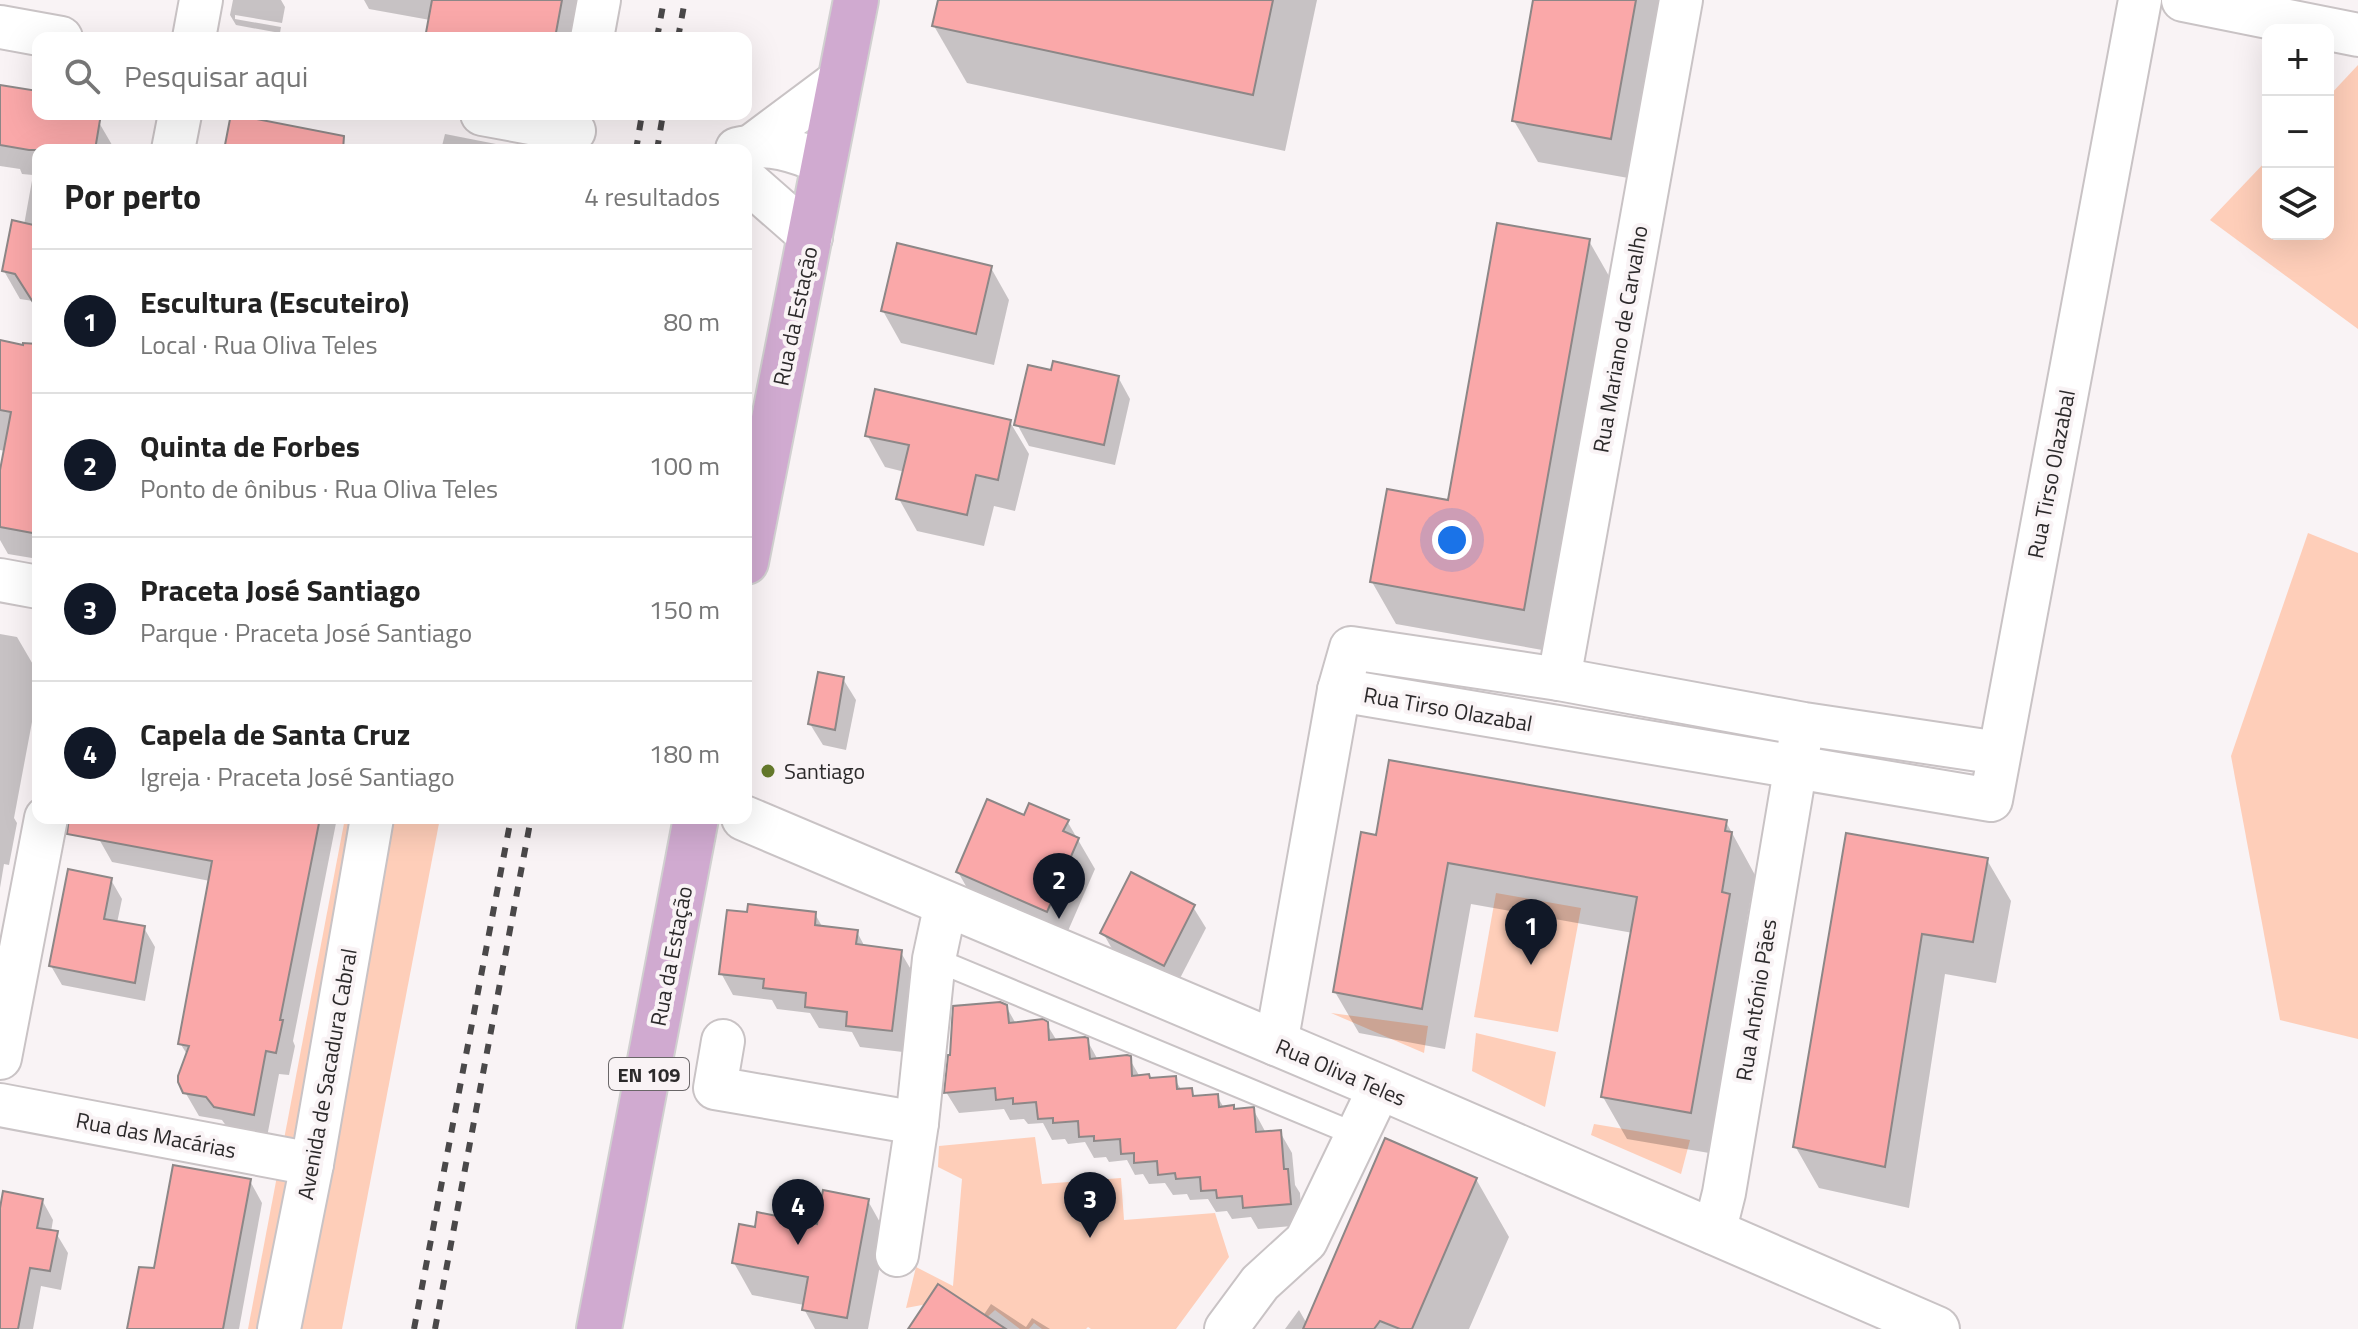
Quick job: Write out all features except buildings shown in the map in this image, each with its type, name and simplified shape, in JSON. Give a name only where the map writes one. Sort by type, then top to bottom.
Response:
[{"type":"main road","name":"Rua da Estação","points":[[752,532],[856,0]]},
{"type":"main road","name":"Rua Oliva Teles","points":[[752,821],[1380,1087],[1937,1329]]},
{"type":"main road","name":"Rua da Estação","points":[[599,1329],[695,824]]},
{"type":"street","points":[[195,32],[201,0]]},
{"type":"street","points":[[593,32],[599,0]]},
{"type":"street","name":"Rua Mariano de Carvalho","points":[[1559,679],[1681,0]]},
{"type":"street","name":"Rua Tirso Olazabal","points":[[1339,690],[1991,800],[2140,0]]},
{"type":"street","points":[[2183,0],[2358,35]]},
{"type":"street","points":[[0,27],[32,33]]},
{"type":"street","points":[[752,158],[840,80]]},
{"type":"street","points":[[174,144],[179,120]]},
{"type":"street","points":[[513,120],[574,132]]},
{"type":"street","points":[[752,166],[792,180],[824,163]]},
{"type":"street","points":[[752,172],[811,237]]},
{"type":"street","points":[[0,580],[32,586]]},
{"type":"street","name":"Rua Tirso Olazabal","points":[[1276,1044],[1339,690],[1351,648],[1559,679],[1804,724],[1999,753]]},
{"type":"street","points":[[1794,767],[1804,724]]},
{"type":"street","name":"Rua António Pães","points":[[1714,1233],[1724,1193],[1794,767]]},
{"type":"street","points":[[0,1058],[45,824]]},
{"type":"street","name":"Avenida de Sacadura Cabral","points":[[279,1329],[312,1164],[371,824]]},
{"type":"street","points":[[897,1255],[917,1123],[934,959],[946,903]]},
{"type":"street","points":[[723,1041],[715,1088],[917,1123]]},
{"type":"street","points":[[1226,1329],[1260,1283],[1306,1241],[1380,1087]]},
{"type":"street","name":"Rua das Macárias","points":[[0,1105],[312,1164]]},
{"type":"lane","points":[[934,959],[1357,1135]]},
{"type":"shaded area","points":[[2358,65],[2358,329],[2210,220],[2262,165],[2262,240],[2334,240],[2334,91]]},
{"type":"shaded area","points":[[2308,533],[2358,553],[2358,1039],[2280,1020],[2231,756]]},
{"type":"shaded area","points":[[344,824],[439,824],[342,1329],[248,1329]]},
{"type":"shaded area","points":[[1496,893],[1581,908],[1558,1032],[1474,1017]]},
{"type":"shaded area","points":[[1331,1013],[1428,1026],[1424,1053]]},
{"type":"shaded area","points":[[1476,1033],[1556,1052],[1545,1107],[1472,1071]]},
{"type":"shaded area","points":[[1594,1124],[1690,1140],[1681,1174],[1591,1135]]},
{"type":"shaded area","points":[[1035,1137],[1042,1184],[1121,1178],[1124,1220],[1215,1213],[1229,1257],[1176,1329],[1042,1329],[1034,1323],[1029,1329],[1020,1329],[995,1310],[983,1321],[938,1302],[906,1308],[916,1267],[953,1286],[962,1179],[938,1167],[939,1146]]},
{"type":"railway","points":[[658,32],[664,0]]},
{"type":"railway","points":[[679,32],[685,0]]},
{"type":"railway","points":[[637,144],[641,120]]},
{"type":"railway","points":[[658,144],[662,120]]},
{"type":"railway","points":[[414,1329],[510,824]]},
{"type":"railway","points":[[435,1329],[530,824]]},
{"type":"place","name":"Santiago","points":[[768,771]]},
{"type":"place","name":"Quinta de Forbes","points":[[1059,919]]},
{"type":"place","name":"Escultura (Escuteiro)","points":[[1531,965]]},
{"type":"place","name":"Praceta José Santiago","points":[[1090,1238]]},
{"type":"place","name":"Capela de Santa Cruz","points":[[798,1245]]}]
